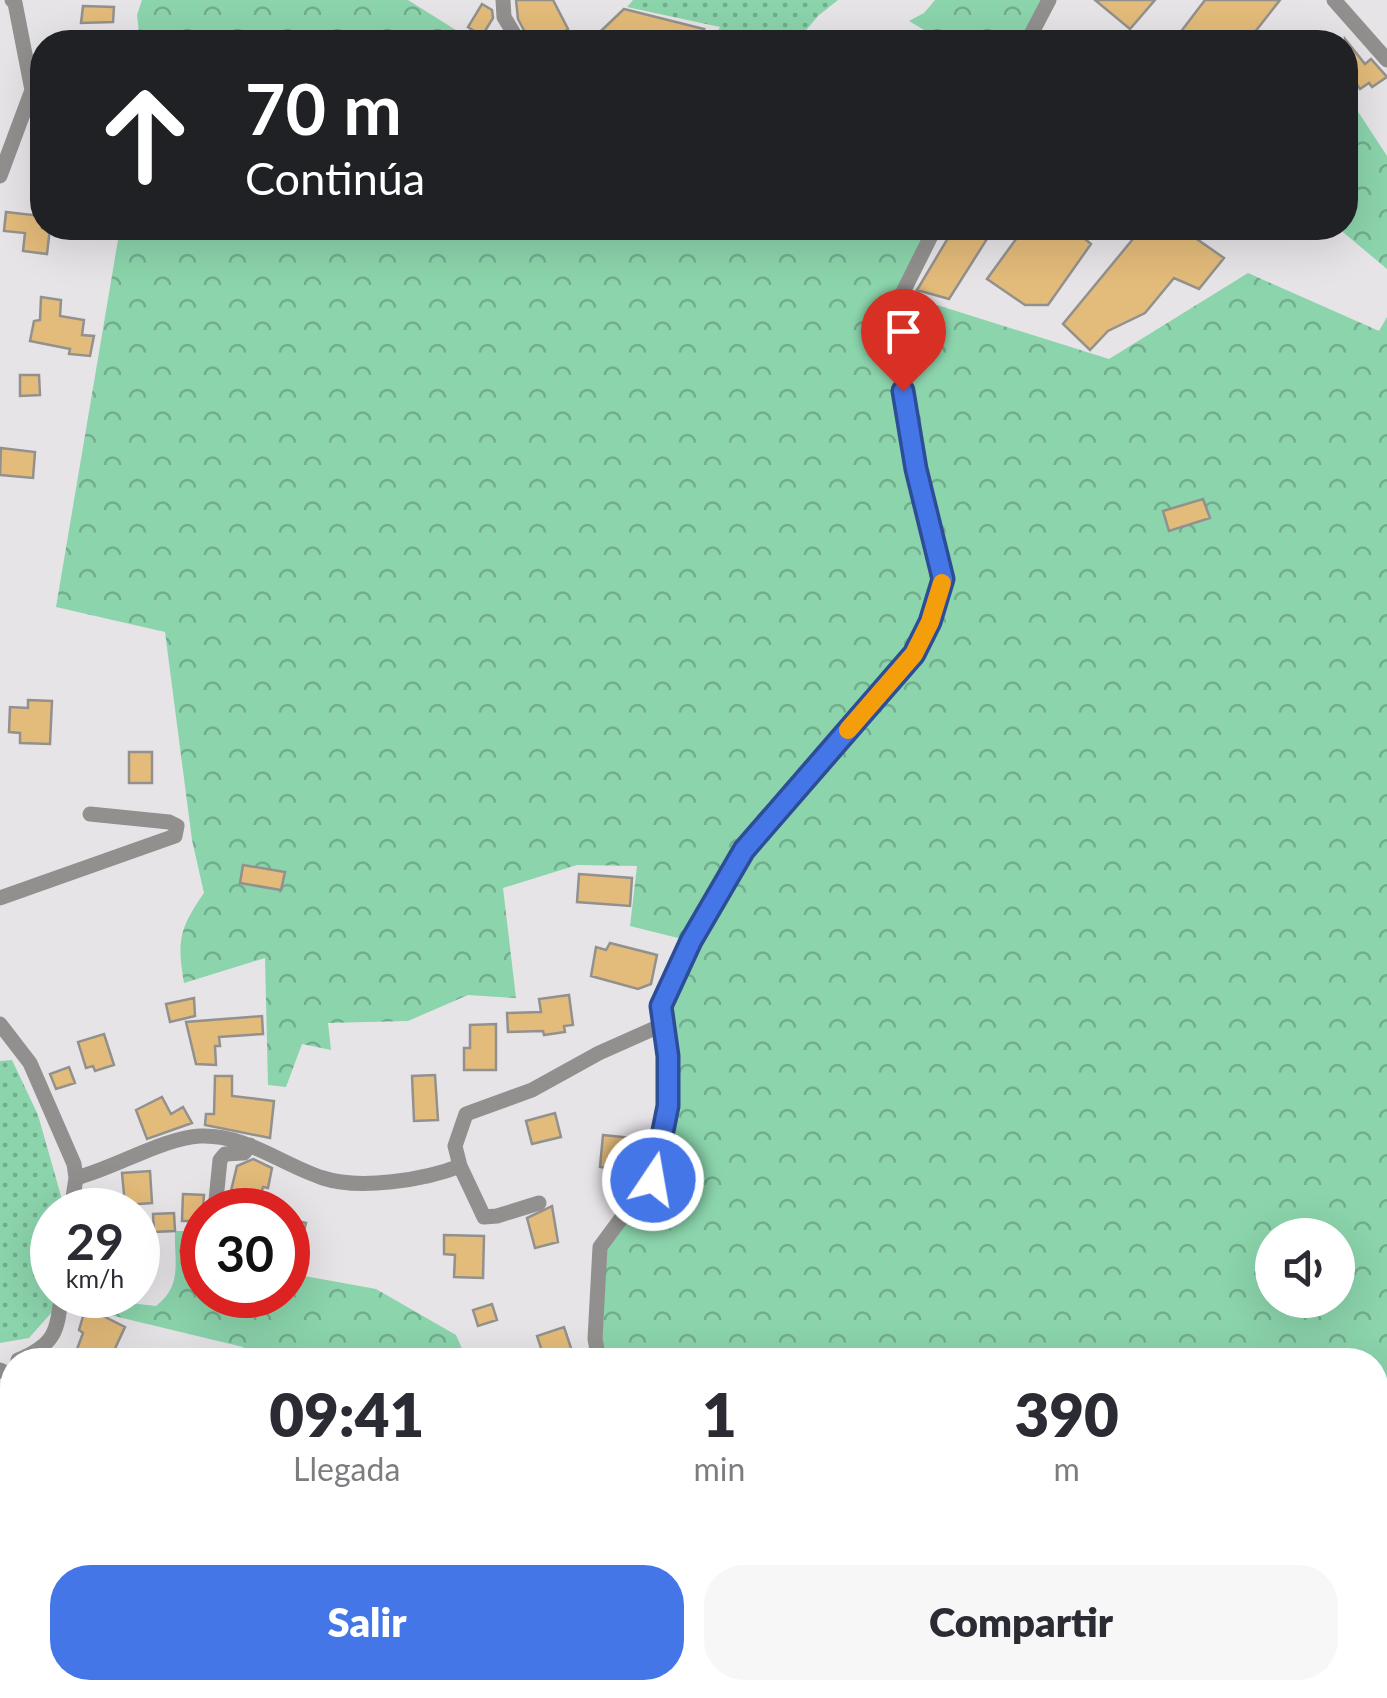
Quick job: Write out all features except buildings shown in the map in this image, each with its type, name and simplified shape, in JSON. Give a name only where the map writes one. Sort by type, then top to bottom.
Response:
[{"type":"street","points":[[1034,30],[1049,0]]},
{"type":"street","points":[[1334,0],[1387,60]]},
{"type":"street","points":[[16,1],[30,79]]},
{"type":"street","points":[[501,1],[512,30]]},
{"type":"street","points":[[0,176],[30,95]]},
{"type":"street","points":[[597,1348],[600,1247],[620,1220],[645,1198],[653,1180],[668,1106],[668,1056],[661,1006],[669,985],[744,850],[914,654],[930,622],[943,579],[908,430],[893,312],[929,240]]},
{"type":"street","points":[[0,898],[175,836],[177,826],[90,814]]},
{"type":"street","points":[[0,1024],[30,1063],[74,1164],[74,1188]]},
{"type":"street","points":[[539,1203],[484,1217],[460,1166],[456,1146],[466,1114],[532,1090],[662,1024]]},
{"type":"street","points":[[76,1178],[108,1170],[178,1140],[201,1136],[228,1138],[324,1178],[358,1184],[441,1174],[460,1166]]},
{"type":"street","points":[[217,1188],[220,1160],[225,1154],[244,1153],[250,1145]]},
{"type":"street","points":[[40,1348],[57,1330],[58,1318]]},
{"type":"green space","points":[[142,0],[408,0],[456,30],[139,30],[137,15]]},
{"type":"green space","points":[[633,0],[838,0],[806,30],[718,30],[720,27],[627,7]]},
{"type":"green space","points":[[935,0],[1049,0],[1033,30],[924,30],[909,21],[924,13]]},
{"type":"green space","points":[[1358,112],[1387,156],[1387,269],[1352,240],[1358,240]]},
{"type":"green space","points":[[118,240],[929,240],[902,294],[1109,359],[1248,273],[1379,331],[1387,317],[1387,1348],[599,1348],[600,1247],[645,1198],[668,1106],[661,1006],[690,941],[630,926],[637,866],[577,865],[503,888],[516,998],[468,995],[408,1021],[328,1023],[331,1050],[302,1044],[286,1087],[268,1085],[265,958],[184,983],[182,936],[204,893],[192,840],[165,632],[56,607]]},
{"type":"green space","points":[[12,1060],[38,1115],[59,1188],[30,1188],[30,1318],[47,1318],[29,1338],[0,1343],[0,1061]]},
{"type":"green space","points":[[175,1231],[180,1231],[180,1318],[310,1318],[310,1277],[376,1289],[456,1335],[462,1348],[243,1348],[122,1318],[160,1318],[160,1302],[174,1281]]},
{"type":"slow traffic","points":[[848,730],[914,654],[930,622],[942,583]]},
{"type":"route","points":[[653,1180],[668,1106],[668,1056],[661,1006],[669,985],[744,850],[914,654],[930,622],[943,579],[916,469],[903,391]]}]
